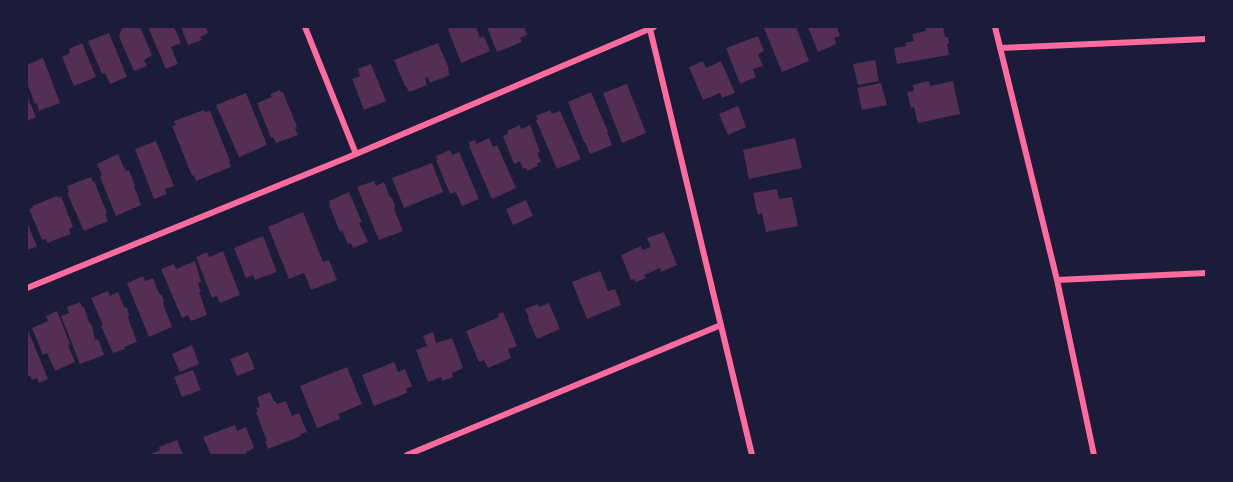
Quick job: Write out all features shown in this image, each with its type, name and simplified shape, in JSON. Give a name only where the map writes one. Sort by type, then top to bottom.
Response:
[{"type":"street","points":[[305,27],[356,154]]},
{"type":"street","points":[[995,27],[1057,280],[1094,455]]},
{"type":"street","points":[[27,288],[356,154],[652,28],[752,455]]},
{"type":"street","points":[[1000,48],[1206,39]]},
{"type":"street","points":[[1057,280],[1206,273]]},
{"type":"street","points":[[407,455],[721,325]]},
{"type":"building","points":[[124,27],[141,29],[152,55],[144,60],[147,66],[134,71],[119,37]]},
{"type":"building","points":[[148,27],[174,27],[181,43],[171,47],[178,64],[166,69]]},
{"type":"building","points":[[181,27],[206,27],[208,33],[200,37],[202,40],[188,45]]},
{"type":"building","points":[[449,27],[476,27],[480,38],[484,36],[490,51],[461,63]]},
{"type":"building","points":[[487,27],[524,27],[527,35],[520,38],[522,42],[497,52]]},
{"type":"building","points":[[796,27],[809,61],[782,72],[764,28]]},
{"type":"building","points":[[808,27],[837,27],[840,36],[834,38],[836,44],[818,52]]},
{"type":"building","points":[[925,27],[943,27],[945,37],[948,37],[949,55],[897,64],[894,48],[906,46],[905,43],[914,41],[912,34],[926,31]]},
{"type":"building","points":[[109,33],[127,77],[110,84],[105,73],[102,74],[88,41]]},
{"type":"building","points":[[758,36],[764,51],[758,54],[763,66],[753,69],[756,77],[740,84],[726,48]]},
{"type":"building","points":[[82,43],[96,77],[74,86],[62,57],[70,53],[69,49]]},
{"type":"building","points":[[438,43],[450,75],[430,83],[428,77],[425,78],[427,85],[409,92],[394,60]]},
{"type":"building","points":[[43,58],[60,103],[39,111],[27,83],[27,65]]},
{"type":"building","points":[[875,60],[879,81],[858,85],[853,64]]},
{"type":"building","points":[[703,61],[706,68],[721,61],[735,93],[722,98],[720,93],[703,100],[689,67]]},
{"type":"building","points":[[371,64],[386,101],[364,110],[352,79],[360,76],[358,69]]},
{"type":"building","points":[[929,81],[930,86],[953,81],[960,114],[918,123],[907,92],[914,91],[913,85]]},
{"type":"building","points":[[881,83],[887,105],[862,110],[857,88]]},
{"type":"building","points":[[627,84],[646,133],[622,143],[603,93]]},
{"type":"building","points":[[280,90],[281,93],[283,92],[297,127],[295,128],[298,135],[276,143],[273,137],[271,138],[257,103],[272,97],[270,94]]},
{"type":"building","points":[[591,92],[612,145],[590,154],[568,102]]},
{"type":"building","points":[[246,93],[267,145],[239,157],[216,105]]},
{"type":"building","points":[[27,95],[36,117],[27,121]]},
{"type":"building","points":[[738,106],[746,127],[728,135],[719,114]]},
{"type":"building","points":[[204,110],[205,112],[210,111],[231,167],[196,181],[172,126],[176,125],[174,121]]},
{"type":"building","points":[[550,110],[552,114],[560,111],[581,159],[557,169],[536,120],[538,119],[536,116]]},
{"type":"building","points":[[520,125],[521,129],[530,125],[540,152],[537,153],[541,162],[527,171],[526,168],[523,169],[520,161],[514,164],[503,136],[508,134],[507,131]]},
{"type":"building","points":[[489,138],[493,147],[497,145],[516,188],[492,199],[469,146],[469,142],[475,140],[476,144]]},
{"type":"building","points":[[795,138],[802,168],[749,179],[743,150]]},
{"type":"building","points":[[156,141],[174,186],[165,189],[167,194],[154,199],[135,149]]},
{"type":"building","points":[[450,150],[452,155],[459,152],[479,199],[462,206],[456,192],[450,194],[436,160],[438,160],[436,156]]},
{"type":"building","points":[[118,154],[126,171],[129,170],[141,205],[116,216],[97,164]]},
{"type":"building","points":[[432,163],[443,192],[404,208],[392,178]]},
{"type":"building","points":[[91,177],[107,213],[105,214],[108,221],[84,231],[67,193],[69,192],[67,186]]},
{"type":"building","points":[[374,181],[376,186],[384,182],[403,231],[379,240],[357,187]]},
{"type":"building","points":[[777,189],[779,199],[792,197],[798,226],[766,232],[762,213],[758,215],[753,193]]},
{"type":"building","points":[[349,192],[368,242],[353,248],[351,243],[348,244],[342,230],[340,232],[329,205],[329,201]]},
{"type":"building","points":[[57,196],[58,198],[61,196],[73,227],[69,229],[71,234],[47,243],[46,239],[42,240],[29,209]]},
{"type":"building","points":[[526,200],[533,216],[513,225],[506,209]]},
{"type":"building","points":[[303,212],[323,262],[329,260],[337,280],[311,290],[304,273],[289,279],[268,227]]},
{"type":"building","points":[[27,222],[37,247],[27,250]]},
{"type":"building","points":[[664,232],[677,265],[661,272],[660,268],[644,275],[646,278],[636,282],[634,279],[631,280],[621,255],[641,246],[642,250],[651,247],[647,238]]},
{"type":"building","points":[[263,236],[277,272],[255,280],[253,275],[246,278],[234,248]]},
{"type":"building","points":[[223,251],[240,295],[220,303],[217,296],[212,298],[196,257],[207,252],[209,257]]},
{"type":"building","points":[[195,261],[201,282],[198,283],[201,292],[199,292],[207,315],[191,321],[188,315],[182,318],[161,269],[174,264],[176,269]]},
{"type":"building","points":[[600,271],[608,291],[615,289],[621,305],[587,319],[572,282]]},
{"type":"building","points":[[143,276],[145,281],[153,278],[162,295],[172,327],[149,337],[127,283]]},
{"type":"building","points":[[108,291],[110,296],[118,292],[124,307],[127,308],[128,318],[137,342],[113,353],[91,298]]},
{"type":"building","points":[[80,302],[92,325],[95,340],[98,339],[104,355],[80,364],[61,316],[69,313],[67,307]]},
{"type":"building","points":[[549,303],[560,329],[537,339],[525,309]]},
{"type":"building","points":[[57,311],[75,362],[55,371],[47,353],[43,355],[32,328],[48,321],[46,316]]},
{"type":"building","points":[[503,312],[517,346],[508,349],[511,358],[488,368],[484,360],[479,362],[466,331],[499,317],[498,314]]},
{"type":"building","points":[[27,328],[48,379],[39,383],[37,378],[32,380],[30,375],[27,377]]},
{"type":"building","points":[[433,332],[436,343],[452,338],[463,368],[452,373],[453,377],[442,381],[441,377],[428,382],[416,350],[427,346],[423,336]]},
{"type":"building","points":[[192,345],[199,364],[180,372],[172,354]]},
{"type":"building","points":[[248,352],[255,369],[237,376],[230,359]]},
{"type":"building","points":[[394,362],[398,372],[405,369],[412,386],[406,389],[407,393],[374,406],[362,375]]},
{"type":"building","points":[[347,367],[362,404],[338,414],[340,419],[317,428],[300,386]]},
{"type":"building","points":[[193,370],[201,390],[182,397],[174,377]]},
{"type":"building","points":[[270,392],[277,404],[286,401],[292,416],[299,413],[307,432],[268,449],[256,408],[260,407],[257,397]]},
{"type":"building","points":[[235,425],[237,431],[246,427],[254,448],[246,452],[247,455],[211,455],[203,437]]},
{"type":"building","points":[[177,440],[183,455],[149,455],[160,450],[159,447]]}]
